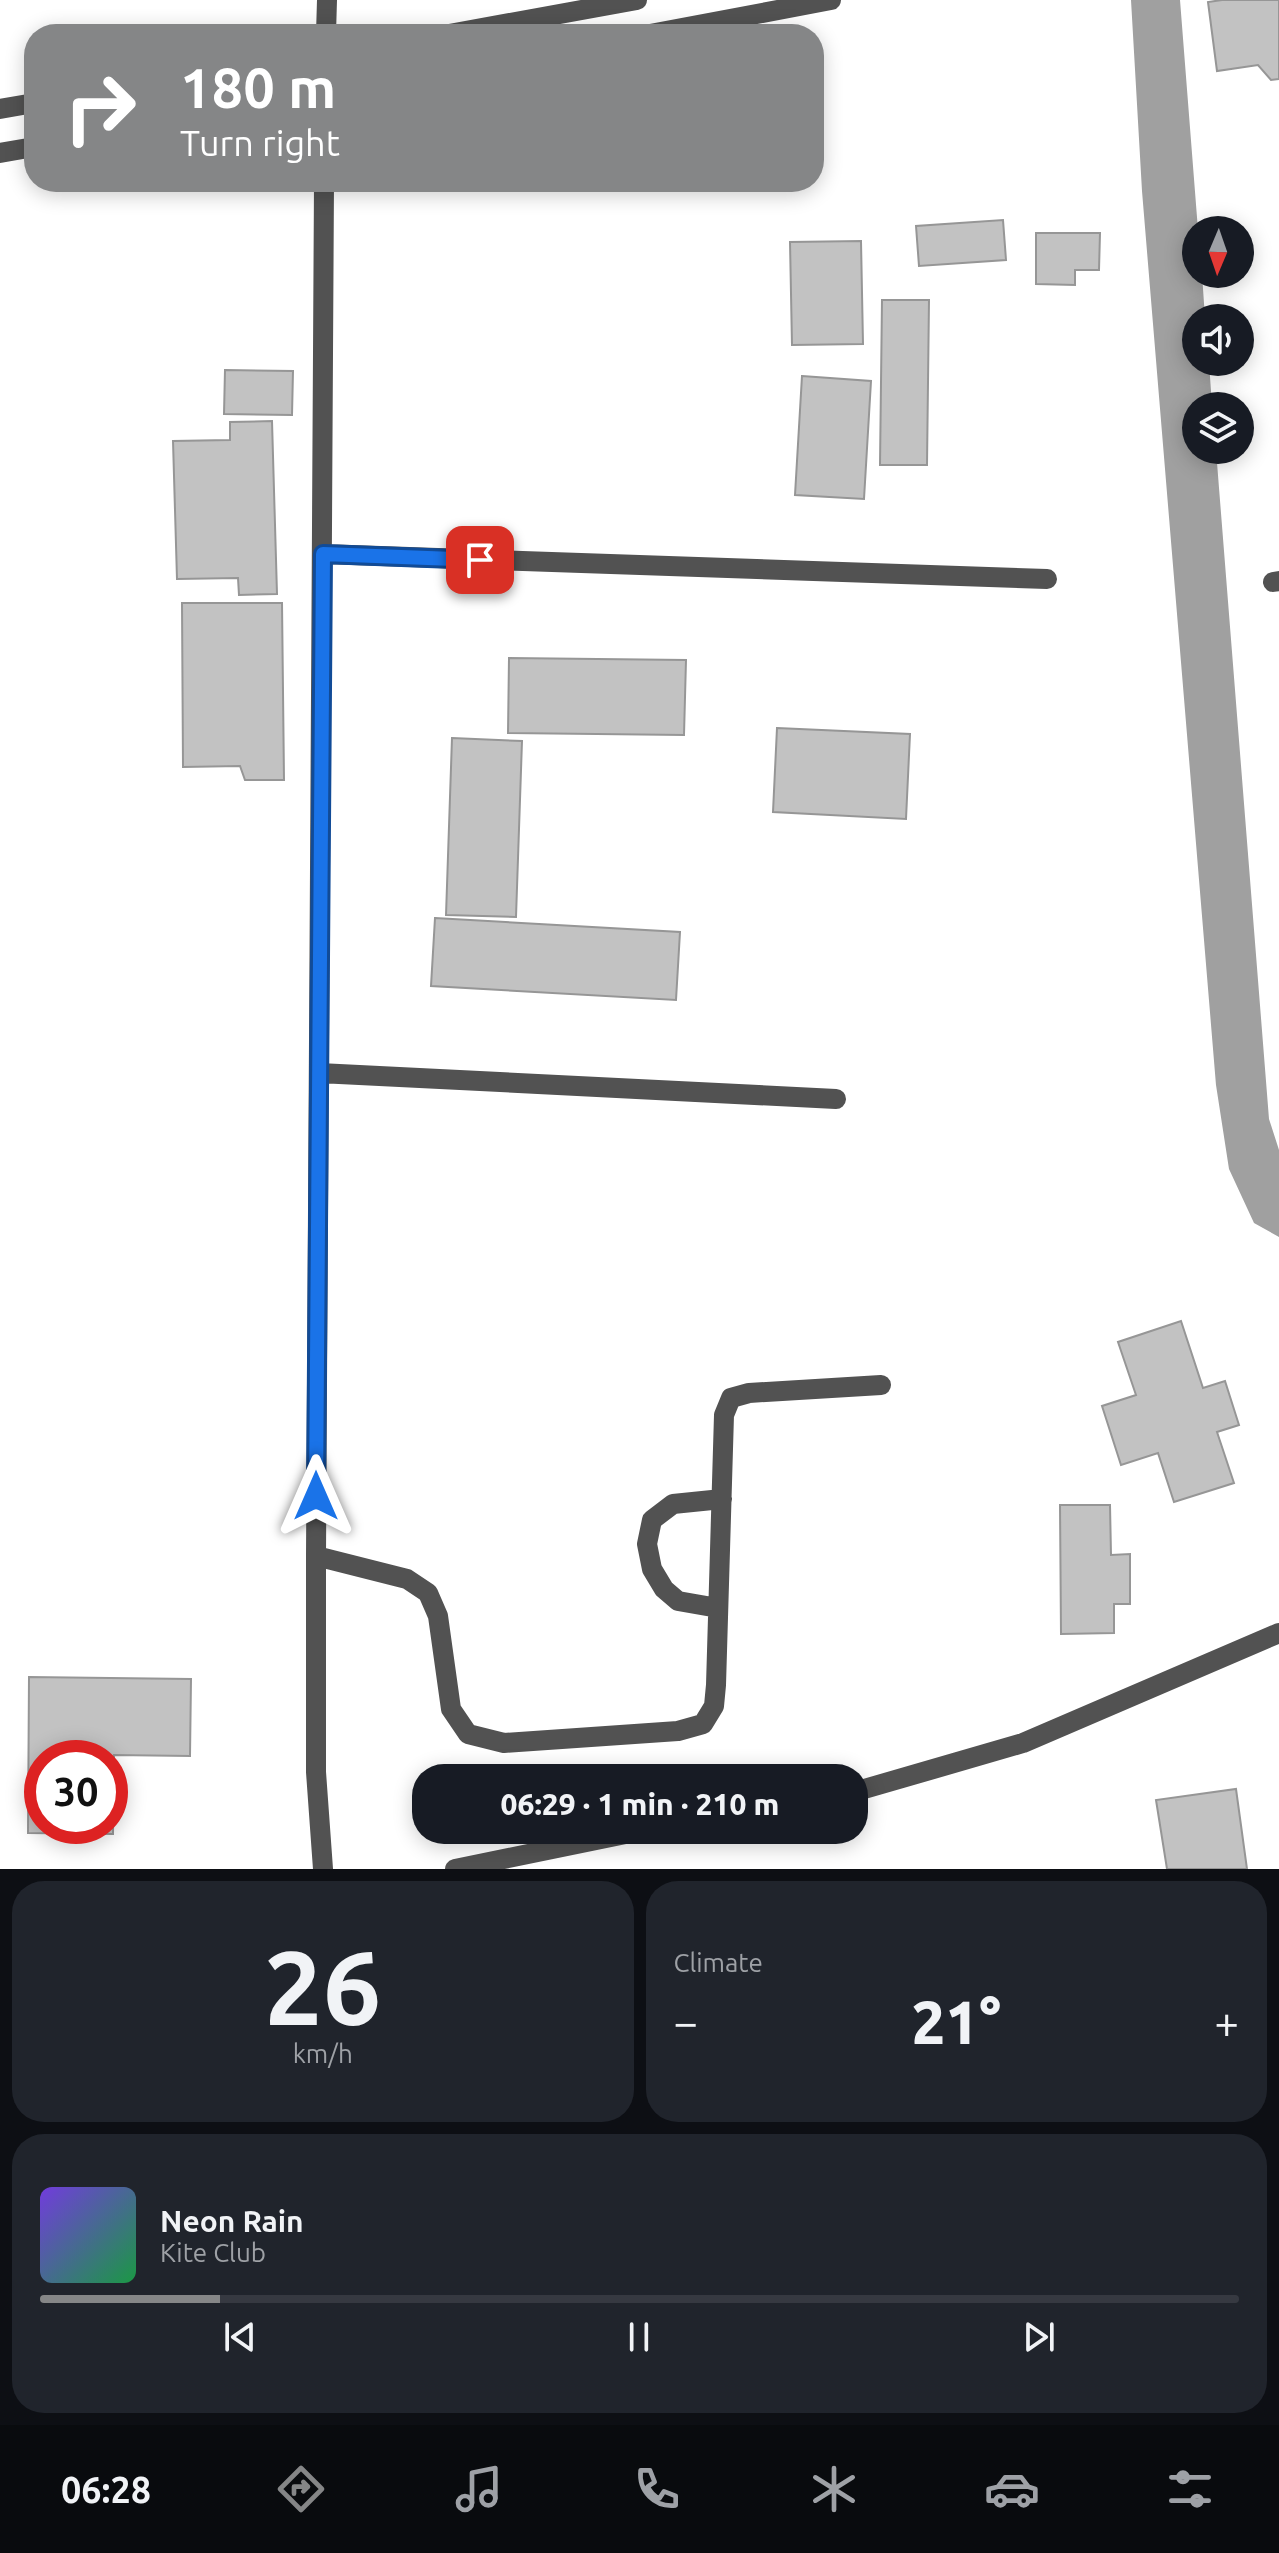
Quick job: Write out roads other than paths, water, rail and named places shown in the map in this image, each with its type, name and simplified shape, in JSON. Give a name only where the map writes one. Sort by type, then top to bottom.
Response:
[{"type":"street","points":[[326,24],[327,0]]},
{"type":"street","points":[[504,24],[637,0]]},
{"type":"street","points":[[703,24],[831,0]]},
{"type":"street","points":[[0,109],[24,105]]},
{"type":"street","points":[[0,153],[24,149]]},
{"type":"street","points":[[323,1869],[316,1772],[316,1556],[324,192]]},
{"type":"street","points":[[323,554],[1047,579]]},
{"type":"street","points":[[319,1073],[836,1099]]},
{"type":"street","points":[[316,1556],[407,1579],[428,1593],[438,1616],[451,1709],[468,1734],[504,1743],[678,1731],[703,1724],[714,1706],[724,1415],[731,1398],[749,1393],[881,1385]]},
{"type":"street","points":[[718,1608],[678,1601],[664,1589],[652,1569],[647,1544],[652,1520],[673,1504],[722,1499]]},
{"type":"street","points":[[868,1788],[1023,1743],[1279,1633]]},
{"type":"street","points":[[455,1869],[577,1844]]}]
